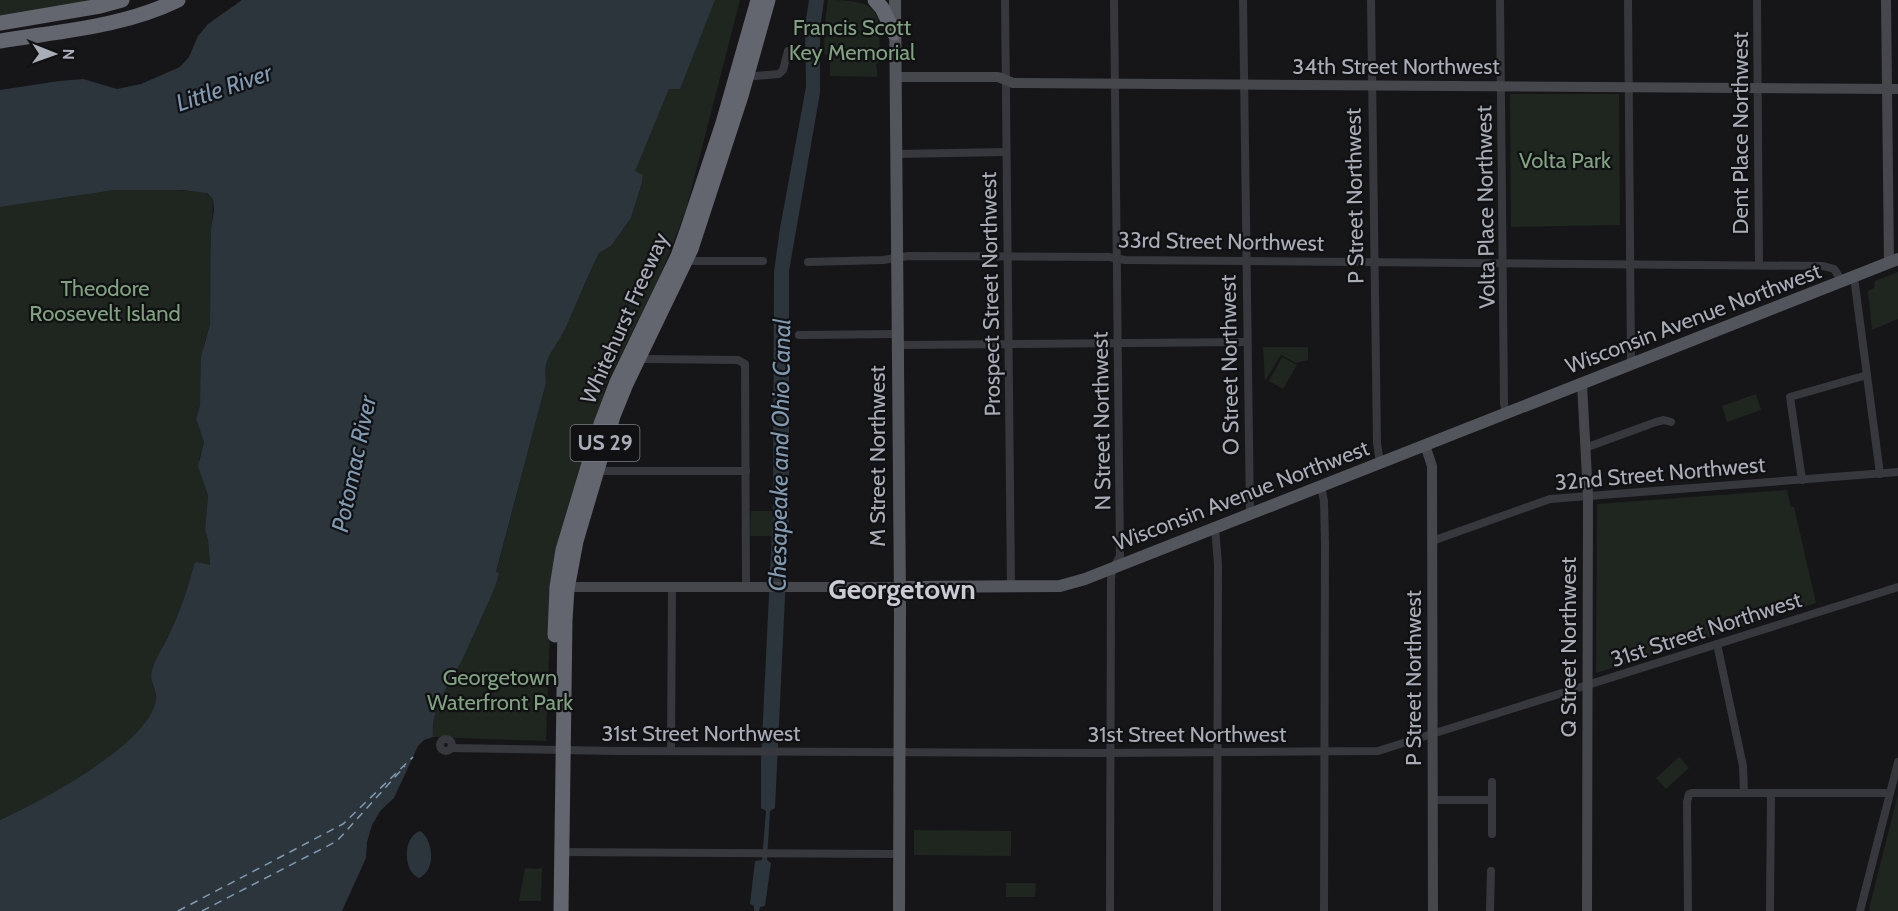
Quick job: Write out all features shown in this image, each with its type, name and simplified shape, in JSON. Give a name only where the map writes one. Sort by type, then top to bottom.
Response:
[{"type":"highway","points":[[0,23],[100,6],[122,0]]},
{"type":"highway","points":[[0,41],[112,22],[148,12],[178,0]]},
{"type":"highway","name":"US 29","points":[[700,192],[749,0]]},
{"type":"highway","name":"Whitehurst Freeway","points":[[551,911],[556,617],[557,587],[563,550],[611,394],[678,256],[726,113],[760,0]]},
{"type":"highway","name":"Whitehurst Freeway","points":[[561,911],[566,603],[572,558],[580,524],[618,402],[694,241],[741,96],[768,0]]},
{"type":"highway","points":[[875,0],[882,8],[894,33]]},
{"type":"highway","points":[[0,48],[38,36]]},
{"type":"main road","name":"M Street Northwest","points":[[895,0],[899,911]]},
{"type":"main road","name":"Wisconsin Avenue Northwest","points":[[899,587],[1067,585],[1893,261]]},
{"type":"street","points":[[556,911],[563,587],[576,521],[610,413],[632,359],[684,254],[741,78],[760,0]]},
{"type":"street","name":"Prospect Street Northwest","points":[[1005,0],[1011,587]]},
{"type":"street","name":"N Street Northwest","points":[[1110,911],[1111,578],[1120,556],[1114,0]]},
{"type":"street","name":"O Street Northwest","points":[[1243,0],[1250,514]]},
{"type":"street","name":"P Street Northwest","points":[[1371,0],[1377,450],[1380,463]]},
{"type":"street","name":"Volta Place Northwest","points":[[1500,0],[1504,404],[1506,413]]},
{"type":"street","points":[[1628,0],[1631,364]]},
{"type":"street","name":"Dent Place Northwest","points":[[1757,0],[1759,265]]},
{"type":"street","points":[[1886,0],[1892,89],[1893,261]]},
{"type":"street","points":[[741,78],[779,74],[783,70],[789,51]]},
{"type":"street","name":"34th Street Northwest","points":[[895,77],[998,77],[1013,83],[1892,89]]},
{"type":"street","points":[[896,154],[1006,152]]},
{"type":"street","name":"33rd Street Northwest","points":[[808,262],[883,260],[908,256],[1008,256],[1246,261],[1827,266],[1848,279]]},
{"type":"street","points":[[694,261],[763,261]]},
{"type":"street","points":[[1848,279],[1867,375],[1880,474]]},
{"type":"street","points":[[800,335],[1009,345],[1247,342]]},
{"type":"street","points":[[646,360],[744,361],[747,370],[746,587]]},
{"type":"street","points":[[1802,480],[1790,397],[1867,375]]},
{"type":"street","name":"Q Street Northwest","points":[[1582,384],[1588,496],[1587,911]]},
{"type":"street","points":[[1585,448],[1656,422],[1664,420],[1671,422]]},
{"type":"street","name":"P Street Northwest","points":[[1425,445],[1432,465],[1433,911]]},
{"type":"street","points":[[603,471],[747,471]]},
{"type":"street","name":"32nd Street Northwest","points":[[1432,541],[1542,501],[1898,472]]},
{"type":"street","points":[[1322,486],[1325,543],[1324,911]]},
{"type":"street","points":[[1215,528],[1218,564],[1217,911]]},
{"type":"street","name":"Wisconsin Avenue Northwest","points":[[563,587],[899,587]]},
{"type":"street","points":[[671,751],[672,587]]},
{"type":"street","name":"31st Street Northwest","points":[[451,748],[760,752],[1378,751],[1898,587]]},
{"type":"street","points":[[1717,645],[1743,766],[1744,793]]},
{"type":"street","points":[[1860,911],[1898,762]]},
{"type":"street","points":[[1492,782],[1492,834]]},
{"type":"street","points":[[1688,911],[1687,802],[1689,794],[1698,792],[1890,793]]},
{"type":"street","points":[[1770,911],[1771,793]]},
{"type":"street","points":[[1433,800],[1492,800]]},
{"type":"street","points":[[557,852],[899,854]]},
{"type":"street","points":[[1490,911],[1491,871]]},
{"type":"green space","points":[[0,0],[102,0],[0,17]]},
{"type":"green space","name":"Georgetown Waterfront Park","points":[[715,0],[740,0],[686,210],[660,276],[607,383],[569,508],[552,574],[546,741],[433,737],[433,726],[440,700],[457,668],[499,573],[496,573],[546,383],[544,374],[550,352],[562,335],[599,253],[611,246],[631,218],[643,175],[634,171],[669,89],[698,40]]},
{"type":"green space","name":"Francis Scott Key Memorial","points":[[828,0],[859,3],[869,7],[875,13],[880,32],[879,62],[876,64],[878,77],[830,76],[830,58],[824,53]]},
{"type":"green space","name":"Volta Park","points":[[1510,94],[1619,94],[1620,225],[1511,227]]},
{"type":"green space","name":"Theodore Roosevelt Island","points":[[159,189],[204,192],[213,199],[210,324],[204,344],[200,405],[196,419],[204,442],[199,459],[208,495],[205,530],[210,565],[194,564],[179,610],[153,666],[151,678],[156,701],[149,718],[134,736],[90,770],[40,800],[0,820],[0,207],[115,190]]},
{"type":"green space","points":[[1898,272],[1898,319],[1872,330],[1868,291],[1874,288],[1875,281]]},
{"type":"green space","points":[[1263,347],[1308,347],[1308,360],[1296,363],[1281,355],[1265,381]]},
{"type":"green space","points":[[1282,357],[1297,365],[1283,389],[1269,381]]},
{"type":"green space","points":[[1756,394],[1761,410],[1727,422],[1722,406]]},
{"type":"green space","points":[[1787,490],[1791,507],[1794,507],[1816,603],[1596,673],[1597,504]]},
{"type":"green space","points":[[751,511],[773,511],[772,536],[750,536]]},
{"type":"green space","points":[[1679,757],[1689,768],[1666,789],[1656,778]]},
{"type":"green space","points":[[1898,794],[1898,911],[1871,911],[1869,909]]},
{"type":"green space","points":[[914,830],[1011,831],[1011,856],[914,855]]},
{"type":"green space","points":[[542,867],[541,901],[519,901],[525,868]]},
{"type":"green space","points":[[1006,883],[1036,883],[1035,897],[1006,897]]},
{"type":"water","points":[[242,0],[715,0],[680,89],[669,89],[635,171],[643,175],[631,218],[611,246],[599,253],[566,327],[548,359],[546,383],[496,572],[499,573],[495,587],[438,706],[433,737],[424,740],[418,746],[394,798],[381,810],[372,825],[367,842],[366,858],[342,911],[0,911],[0,820],[40,800],[90,770],[114,753],[149,717],[156,700],[151,678],[155,661],[179,610],[194,564],[197,562],[210,565],[205,530],[208,495],[198,466],[204,442],[196,419],[200,405],[201,357],[210,324],[211,230],[214,210],[213,199],[207,193],[182,190],[115,190],[0,207],[0,90],[83,79],[117,89],[141,84],[180,67],[189,57],[198,36],[208,24]]},
{"type":"water","name":"Chesapeake and Ohio Canal","points":[[809,0],[824,0],[820,29],[820,93],[789,271],[789,512],[775,808],[770,811],[767,860],[771,863],[765,906],[760,907],[759,911],[754,911],[754,906],[750,904],[755,861],[762,860],[766,811],[761,808],[761,761],[773,511],[774,272],[806,87],[805,26]]},
{"type":"water","points":[[420,831],[428,841],[431,855],[428,869],[419,878],[410,869],[407,855],[410,840]]},
{"type":"ferry route","points":[[178,911],[343,824],[413,757]]},
{"type":"ferry route","points":[[202,911],[337,841],[405,766]]},
{"type":"district","name":"Georgetown","points":[[902,589]]},
{"type":"water label","name":"Little River","points":[[224,88]]},
{"type":"water label","name":"Potomac River","points":[[354,464]]}]
